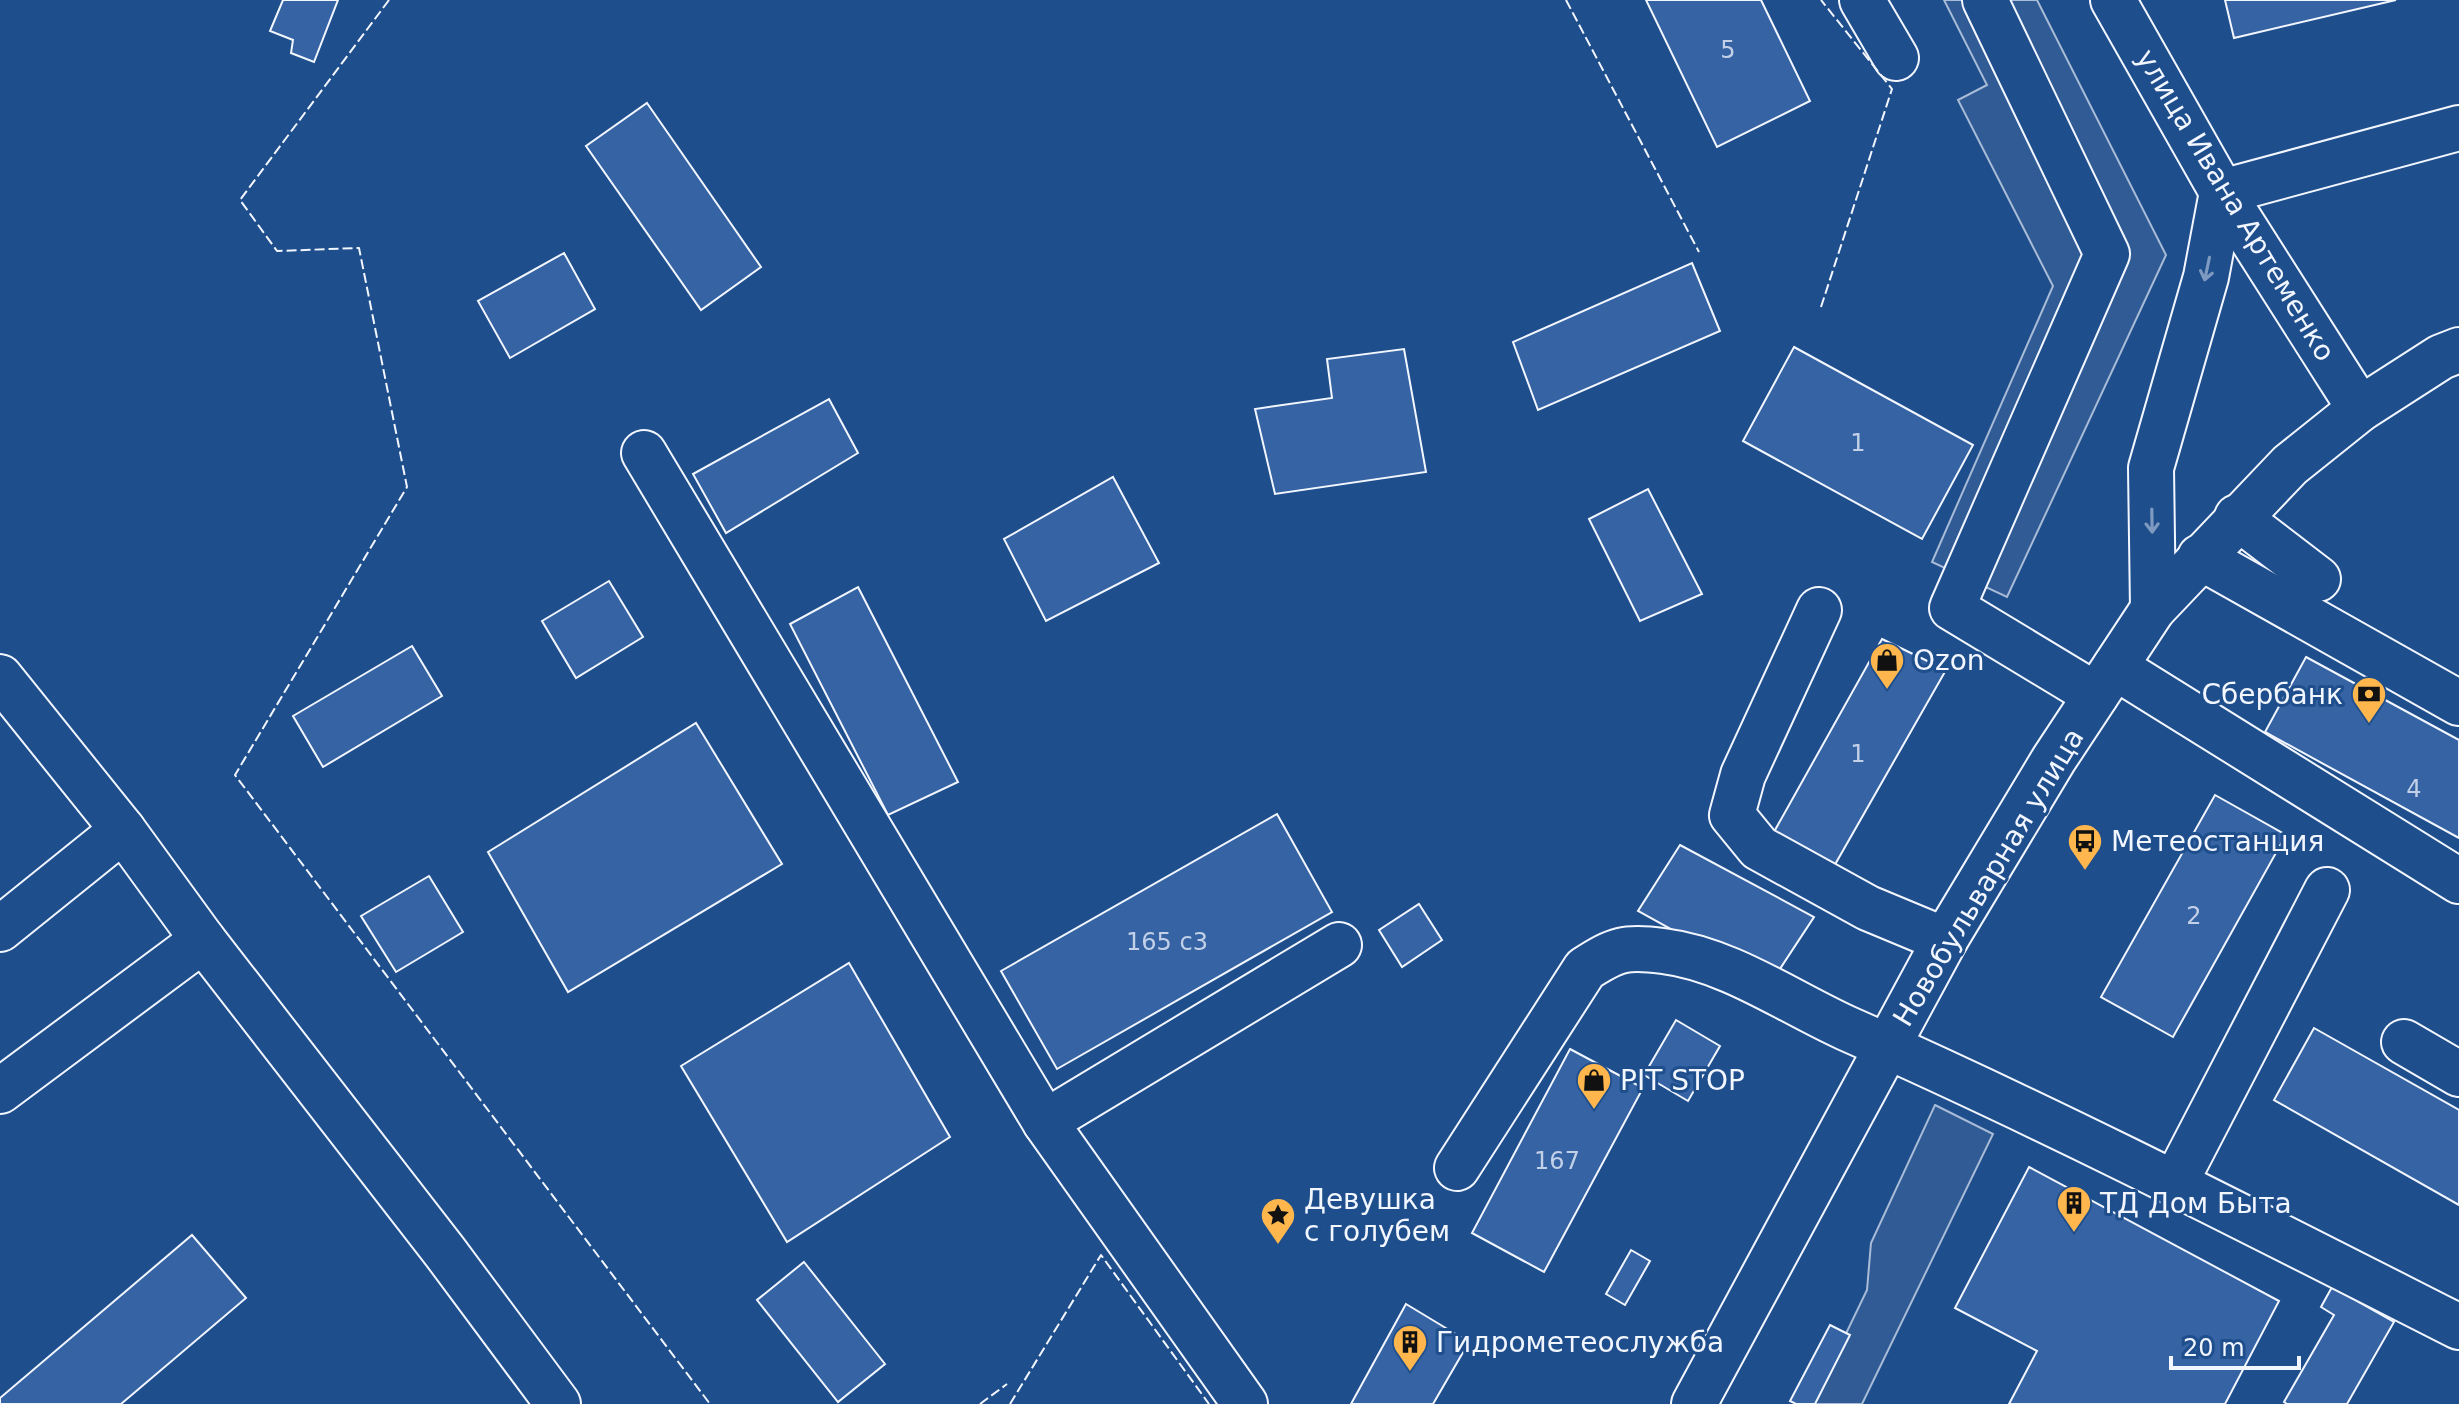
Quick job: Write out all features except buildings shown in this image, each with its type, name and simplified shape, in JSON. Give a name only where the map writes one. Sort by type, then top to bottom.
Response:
[{"type":"main road","points":[[1862,0],[1896,58]]},
{"type":"main road","points":[[1985,0],[2107,254],[1952,608],[2106,681],[2459,881]]},
{"type":"main road","name":"улица Ивана Артеменко","points":[[2113,0],[2222,192],[2360,409]]},
{"type":"main road","points":[[2153,609],[2151,468],[2206,277],[2222,192],[2459,128]]},
{"type":"main road","name":"Новобульварная улица","points":[[1694,1404],[1945,940],[2153,609],[2237,517],[2290,465],[2360,409],[2441,357],[2459,350]]},
{"type":"main road","points":[[644,453],[1045,1122],[1245,1404]]},
{"type":"main road","points":[[2237,517],[2318,579]]},
{"type":"main road","points":[[2200,557],[2459,703]]},
{"type":"main road","points":[[1819,610],[1743,775],[1732,815],[1759,848],[1868,908],[1945,940]]},
{"type":"main road","points":[[0,677],[123,830],[203,940],[445,1252],[558,1404]]},
{"type":"main road","points":[[0,929],[123,830]]},
{"type":"main road","points":[[2175,1183],[2327,890]]},
{"type":"main road","points":[[0,1091],[203,940]]},
{"type":"main road","points":[[1045,1122],[1339,945]]},
{"type":"main road","points":[[1457,1168],[1585,969],[1616,949],[1664,951],[1718,964],[2175,1183],[2459,1327]]},
{"type":"main road","points":[[2404,1042],[2459,1074]]},
{"type":"shaded area","points":[[1944,0],[2037,0],[2166,255],[2007,597],[1932,562],[2053,286],[1958,100],[1987,85]]},
{"type":"shaded area","points":[[1935,1105],[1993,1134],[1862,1404],[1812,1404],[1867,1290],[1871,1243]]},
{"type":"fence","points":[[389,0],[240,200],[277,251],[359,248],[407,487],[235,775],[710,1404]]},
{"type":"fence","points":[[1566,0],[1699,252]]},
{"type":"fence","points":[[1821,0],[1892,89],[1821,307]]},
{"type":"fence","points":[[1010,1404],[1101,1255],[1209,1404]]},
{"type":"fence","points":[[980,1404],[1007,1384]]},
{"type":"place","name":"Ozon","points":[[1887,691]]},
{"type":"place","name":"Сбербанк","points":[[2369,725]]},
{"type":"place","name":"Метеостанция","points":[[2085,872]]},
{"type":"place","name":"PIT STOP","points":[[1594,1111]]},
{"type":"place","name":"ТД Дом Быта","points":[[2074,1234]]},
{"type":"place","name":"Девушка с голубем","points":[[1278,1246]]},
{"type":"place","name":"Гидрометеослужба","points":[[1410,1373]]}]
